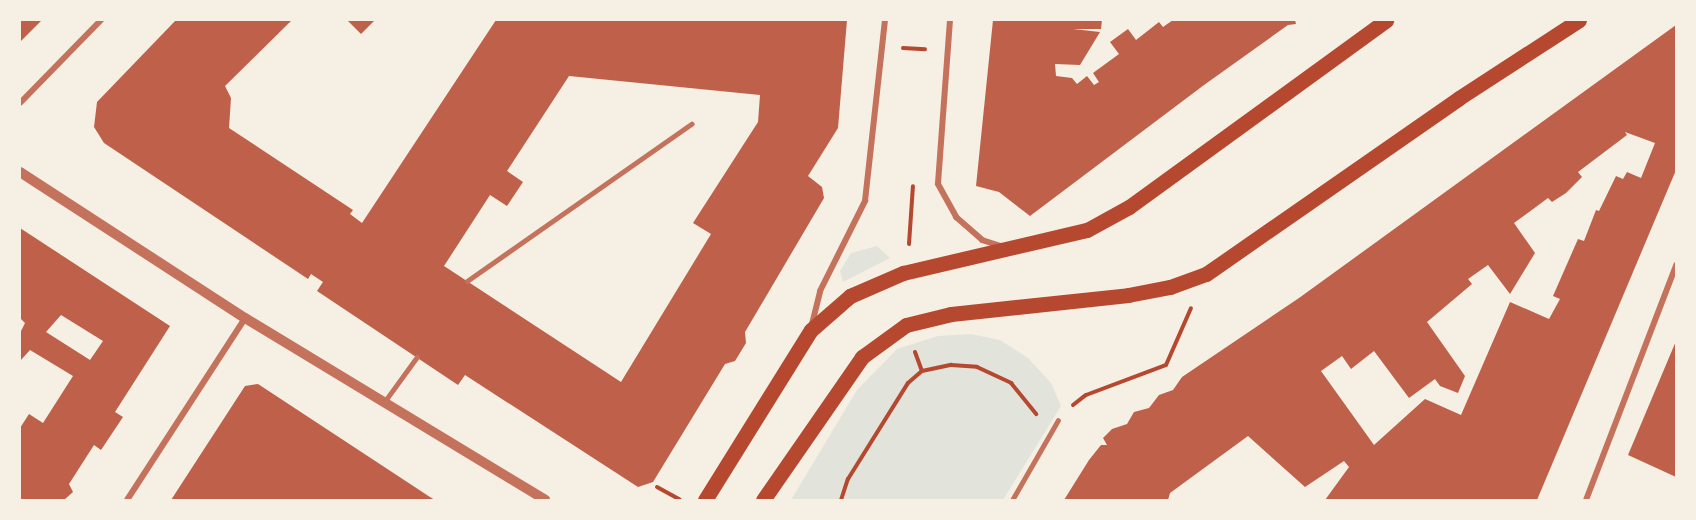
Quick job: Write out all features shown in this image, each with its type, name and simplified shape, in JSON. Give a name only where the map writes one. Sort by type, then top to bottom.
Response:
[{"type":"main road","points":[[705,501],[811,330],[850,296],[903,273],[1012,250],[1087,230],[1129,207],[1386,20]]},
{"type":"main road","points":[[763,501],[821,414],[874,345],[906,325],[951,314],[1019,308],[1170,288],[1206,274],[1459,98],[1579,20]]},
{"type":"street","points":[[20,103],[101,20]]},
{"type":"street","points":[[811,330],[820,291],[865,201],[885,20]]},
{"type":"street","points":[[950,20],[938,184],[961,221],[982,240],[1012,250]]},
{"type":"street","points":[[20,172],[245,318],[385,401],[545,501]]},
{"type":"street","points":[[1586,501],[1677,265]]},
{"type":"street","points":[[126,501],[245,318]]},
{"type":"street","points":[[1012,501],[1058,420]]},
{"type":"lane","points":[[467,281],[691,123]]},
{"type":"lane","points":[[385,401],[417,357]]},
{"type":"path","points":[[881,47],[947,51]]},
{"type":"path","points":[[903,273],[912,226],[914,182]]},
{"type":"path","points":[[1070,408],[1086,395],[1166,365],[1206,274]]},
{"type":"path","points":[[841,501],[848,479],[896,402],[922,371],[951,365],[977,367],[1011,383],[1049,434]]},
{"type":"path","points":[[657,487],[678,498]]},
{"type":"shaded area","points":[[877,246],[890,258],[843,282],[840,271],[851,253]]},
{"type":"shaded area","points":[[971,334],[1000,340],[1028,358],[1051,383],[1061,406],[1003,500],[791,500],[857,390],[897,349],[938,336]]},
{"type":"building","points":[[20,20],[42,20],[20,42]]},
{"type":"building","points":[[176,20],[292,20],[225,86],[231,98],[229,128],[353,210],[350,214],[362,223],[496,20],[847,20],[838,128],[808,176],[822,187],[824,198],[745,332],[746,343],[735,361],[725,364],[653,482],[638,487],[465,375],[458,385],[317,291],[323,282],[311,274],[308,279],[104,143],[94,127],[97,102]],"holes":[[[569,76],[760,95],[758,122],[693,223],[711,234],[621,382],[444,266],[490,195],[507,206],[523,182],[507,171]]]},
{"type":"building","points":[[347,20],[375,20],[361,34]]},
{"type":"building","points":[[993,20],[1102,20],[1101,29],[1073,29],[1100,32],[1080,65],[1055,64],[1056,76],[1072,78],[1077,84],[1087,76],[1094,85],[1099,82],[1093,73],[1119,54],[1110,42],[1128,29],[1136,40],[1159,22],[1163,27],[1173,20],[1295,20],[1296,24],[1288,25],[1204,85],[1030,216],[999,192],[976,186]]},
{"type":"building","points":[[1676,25],[1676,170],[1537,500],[1325,500],[1349,467],[1344,461],[1305,487],[1248,436],[1170,493],[1168,500],[1064,500],[1089,460],[1101,445],[1107,445],[1103,438],[1112,429],[1127,424],[1134,412],[1149,408],[1159,395],[1173,390],[1182,377],[1299,298]],"holes":[[[1625,132],[1655,143],[1641,178],[1627,172],[1623,179],[1616,176],[1599,211],[1596,210],[1584,241],[1578,239],[1553,296],[1560,299],[1549,319],[1510,302],[1461,415],[1425,399],[1374,445],[1321,371],[1342,356],[1351,369],[1374,351],[1409,398],[1435,379],[1440,386],[1458,393],[1465,376],[1427,322],[1472,284],[1468,279],[1488,265],[1510,294],[1535,253],[1514,223],[1548,198],[1552,202],[1566,193],[1582,177],[1578,172],[1627,135]]]},
{"type":"building","points":[[20,228],[170,326],[115,412],[123,417],[101,450],[94,445],[69,484],[73,492],[64,500],[20,500],[20,428],[29,414],[43,423],[73,376],[30,350],[20,361],[20,333],[25,323],[20,318]],"holes":[[[61,315],[103,341],[90,360],[46,332]]]},
{"type":"building","points":[[1676,341],[1676,477],[1628,455]]},
{"type":"building","points":[[258,384],[435,500],[171,500],[245,386]]}]
